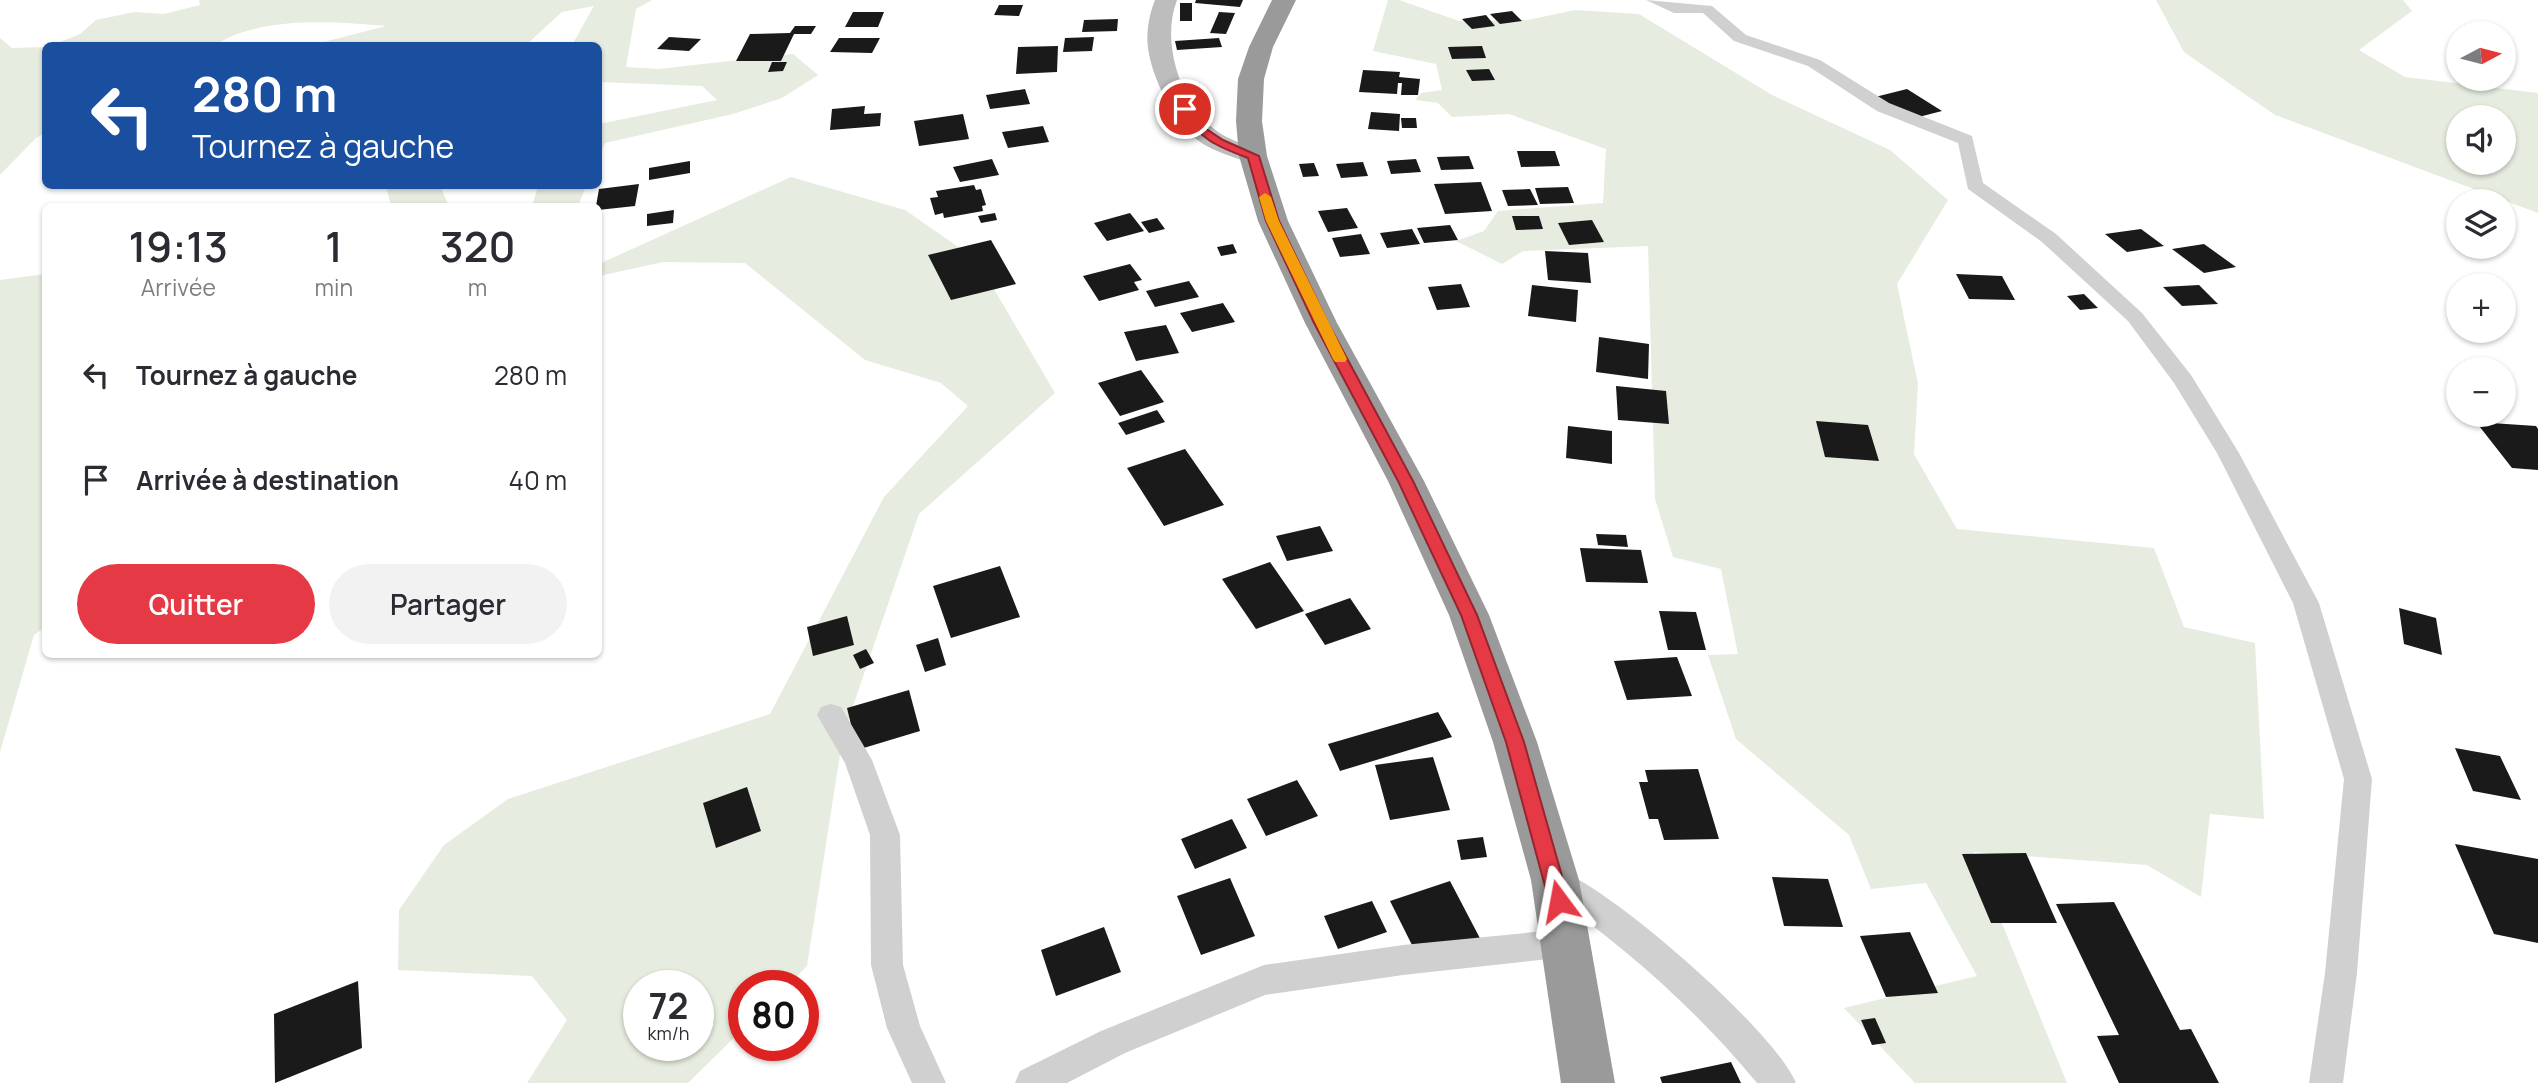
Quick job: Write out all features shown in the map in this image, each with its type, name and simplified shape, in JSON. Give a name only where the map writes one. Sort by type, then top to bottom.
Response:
[{"type":"highway","points":[[1283,0],[1261,47],[1251,79],[1249,121],[1253,156],[1273,221],[1321,323],[1406,481],[1469,615],[1515,742],[1555,880],[1588,1083]]},
{"type":"street","points":[[1166,0],[1159,27],[1159,50],[1185,109],[1201,130],[1219,143],[1253,156]]},
{"type":"street","points":[[1653,0],[1674,8],[1706,9],[1740,38],[1814,63],[1883,107],[1966,140],[1974,185],[2049,238],[2135,317],[2183,380],[2228,453],[2306,603],[2358,779],[2341,973],[2326,1083]]},
{"type":"street","points":[[831,715],[858,760],[885,835],[887,965],[904,1028],[929,1083]]},
{"type":"street","points":[[1555,880],[1667,965],[1726,1021],[1779,1083]]},
{"type":"street","points":[[1031,1083],[1113,1042],[1264,980],[1402,960],[1566,943]]},
{"type":"shaded area","points":[[199,0],[652,0],[636,9],[626,67],[658,69],[793,54],[818,75],[782,98],[733,114],[605,143],[602,150],[602,123],[717,100],[702,86],[602,82],[602,42],[574,42],[594,6],[562,12],[529,42],[324,42],[386,26],[320,22],[253,29],[221,42],[60,42],[80,34],[96,20],[134,12],[164,14],[200,5]]},
{"type":"shaded area","points":[[1388,0],[1399,0],[1459,21],[1528,20],[1575,10],[1639,14],[1772,95],[1890,150],[1948,200],[1897,284],[1918,384],[1914,454],[1957,529],[2154,548],[2184,627],[2255,643],[2264,819],[2210,814],[2201,897],[2147,865],[1973,852],[2067,1083],[1915,1083],[1844,1008],[1977,976],[1926,883],[1871,889],[1849,835],[1736,739],[1708,655],[1738,654],[1721,569],[1673,557],[1655,499],[1648,246],[1523,251],[1502,264],[1456,241],[1484,231],[1498,211],[1603,203],[1606,149],[1509,114],[1452,117],[1438,103],[1415,100],[1421,93],[1442,90],[1436,64],[1373,51]]},
{"type":"shaded area","points":[[2156,0],[2403,0],[2412,11],[2359,50],[2405,77],[2446,82],[2446,91],[2516,90],[2538,93],[2538,213],[2516,205],[2516,189],[2474,189],[2275,115],[2184,52]]},
{"type":"shaded area","points":[[0,38],[12,48],[42,47],[42,135],[0,175]]},
{"type":"shaded area","points":[[791,177],[905,210],[977,260],[1055,393],[919,514],[843,735],[807,966],[803,970],[728,970],[728,1044],[714,1057],[714,970],[623,970],[623,1061],[710,1061],[688,1083],[527,1083],[567,1020],[532,976],[398,970],[399,910],[444,845],[508,799],[770,714],[884,497],[968,406],[941,383],[865,360],[745,263],[663,262],[602,275],[602,263]]},
{"type":"shaded area","points":[[387,189],[441,189],[448,203],[390,203]]},
{"type":"shaded area","points":[[537,189],[585,189],[579,203],[533,203]]},
{"type":"shaded area","points":[[42,274],[42,629],[34,635],[0,752],[0,280]]},
{"type":"building","points":[[1196,0],[1243,0],[1240,7],[1195,3]]},
{"type":"building","points":[[1180,3],[1192,3],[1192,21],[1180,21]]},
{"type":"building","points":[[999,5],[1023,5],[1019,16],[994,15]]},
{"type":"building","points":[[1512,11],[1522,21],[1500,24],[1490,14]]},
{"type":"building","points":[[853,12],[884,12],[878,27],[845,27]]},
{"type":"building","points":[[1219,12],[1235,13],[1226,34],[1210,33]]},
{"type":"building","points":[[1486,15],[1495,26],[1472,29],[1462,19]]},
{"type":"building","points":[[1118,19],[1117,31],[1082,32],[1084,20]]},
{"type":"building","points":[[795,26],[816,26],[811,34],[794,34],[781,61],[736,61],[750,34],[790,33]]},
{"type":"building","points":[[669,37],[701,39],[689,51],[657,49]]},
{"type":"building","points":[[1094,37],[1092,51],[1063,52],[1065,38]]},
{"type":"building","points":[[839,38],[880,38],[872,53],[830,52]]},
{"type":"building","points":[[1219,38],[1222,47],[1177,50],[1175,41]]},
{"type":"building","points":[[1058,46],[1057,72],[1016,74],[1018,47]]},
{"type":"building","points":[[1482,46],[1486,58],[1452,59],[1448,47]]},
{"type":"building","points":[[772,62],[787,62],[783,71],[768,72]]},
{"type":"building","points":[[1489,69],[1495,80],[1472,81],[1466,70]]},
{"type":"building","points":[[1363,70],[1400,72],[1399,77],[1420,79],[1418,95],[1401,95],[1402,83],[1398,83],[1397,94],[1359,92]]},
{"type":"building","points":[[1025,89],[1030,104],[990,109],[986,95]]},
{"type":"building","points":[[1907,89],[1942,111],[1911,119],[1875,97]]},
{"type":"building","points":[[865,106],[864,114],[881,113],[880,126],[830,130],[832,109]]},
{"type":"building","points":[[1371,112],[1400,114],[1399,131],[1368,129]]},
{"type":"building","points":[[963,114],[969,139],[919,146],[914,121]]},
{"type":"building","points":[[1401,118],[1416,118],[1417,128],[1402,128]]},
{"type":"building","points":[[1043,126],[1049,142],[1008,148],[1002,132]]},
{"type":"building","points":[[1517,151],[1555,151],[1560,166],[1521,167]]},
{"type":"building","points":[[1469,156],[1474,169],[1441,170],[1437,157]]},
{"type":"building","points":[[992,159],[999,175],[960,182],[953,167]]},
{"type":"building","points":[[1416,159],[1421,172],[1391,174],[1387,161]]},
{"type":"building","points":[[690,161],[690,173],[649,180],[649,168]]},
{"type":"building","points":[[1363,162],[1368,176],[1341,178],[1336,164]]},
{"type":"building","points":[[1314,163],[1319,176],[1303,177],[1299,164]]},
{"type":"building","points":[[1481,182],[1492,211],[1445,214],[1434,184]]},
{"type":"building","points":[[639,184],[635,206],[602,210],[602,203],[597,203],[599,189]]},
{"type":"building","points":[[974,185],[976,190],[981,189],[986,205],[982,206],[983,211],[944,218],[943,213],[935,215],[930,198],[938,197],[936,191]]},
{"type":"building","points":[[1568,187],[1574,203],[1540,204],[1535,188]]},
{"type":"building","points":[[1530,189],[1538,205],[1508,206],[1502,190]]},
{"type":"building","points":[[1347,208],[1358,228],[1328,232],[1318,211]]},
{"type":"building","points":[[674,210],[673,223],[647,226],[647,214]]},
{"type":"building","points":[[995,213],[997,220],[981,223],[978,216]]},
{"type":"building","points":[[1130,213],[1144,231],[1107,241],[1094,223]]},
{"type":"building","points":[[1512,216],[1539,216],[1543,229],[1516,230]]},
{"type":"building","points":[[1157,218],[1165,229],[1149,233],[1141,222]]},
{"type":"building","points":[[1592,220],[1604,242],[1569,245],[1558,223]]},
{"type":"building","points":[[1450,225],[1458,240],[1424,243],[1417,228]]},
{"type":"building","points":[[1412,229],[1420,244],[1387,248],[1380,233]]},
{"type":"building","points":[[2141,229],[2164,246],[2127,252],[2105,234]]},
{"type":"building","points":[[1361,234],[1370,254],[1340,257],[1332,238]]},
{"type":"building","points":[[991,240],[1016,284],[951,300],[928,255]]},
{"type":"building","points":[[1233,244],[1237,253],[1221,256],[1217,247]]},
{"type":"building","points":[[2204,244],[2236,267],[2204,273],[2172,249]]},
{"type":"building","points":[[1545,251],[1588,253],[1591,283],[1548,280]]},
{"type":"building","points":[[1130,264],[1142,280],[1134,282],[1139,290],[1099,301],[1083,276]]},
{"type":"building","points":[[1956,274],[2002,276],[2015,300],[1969,299]]},
{"type":"building","points":[[1189,281],[1199,297],[1155,307],[1146,291]]},
{"type":"building","points":[[1461,284],[1470,307],[1437,310],[1428,287]]},
{"type":"building","points":[[1532,285],[1578,290],[1576,322],[1528,316]]},
{"type":"building","points":[[2199,285],[2218,304],[2182,306],[2163,287]]},
{"type":"building","points":[[2084,294],[2098,308],[2080,310],[2067,296]]},
{"type":"building","points":[[1223,303],[1235,322],[1192,332],[1180,313]]},
{"type":"building","points":[[1166,325],[1179,353],[1136,361],[1124,332]]},
{"type":"building","points":[[1599,337],[1649,344],[1648,379],[1596,372]]},
{"type":"building","points":[[1141,370],[1164,402],[1120,416],[1098,383]]},
{"type":"building","points":[[1616,386],[1666,391],[1669,424],[1618,420]]},
{"type":"building","points":[[1157,410],[1165,422],[1126,435],[1118,423]]},
{"type":"building","points":[[1816,421],[1868,425],[1879,461],[1825,457]]},
{"type":"building","points":[[1568,426],[1612,431],[1612,464],[1566,458]]},
{"type":"building","points":[[2536,426],[2538,470],[2512,468],[2480,427]]},
{"type":"building","points":[[1185,449],[1224,505],[1164,526],[1127,468]]},
{"type":"building","points":[[1320,526],[1333,551],[1287,561],[1276,536]]},
{"type":"building","points":[[1596,534],[1626,535],[1628,547],[1598,545]]},
{"type":"building","points":[[1580,548],[1641,550],[1648,583],[1586,582]]},
{"type":"building","points":[[1270,562],[1304,611],[1256,629],[1222,579]]},
{"type":"building","points":[[1000,566],[1020,617],[951,638],[933,586]]},
{"type":"building","points":[[1350,598],[1371,629],[1325,645],[1305,614]]},
{"type":"building","points":[[2399,608],[2436,618],[2442,655],[2404,644]]},
{"type":"building","points":[[1659,611],[1696,612],[1706,650],[1668,650]]},
{"type":"building","points":[[847,616],[854,645],[813,656],[807,627]]},
{"type":"building","points":[[938,638],[946,665],[925,672],[916,645]]},
{"type":"building","points":[[866,649],[874,663],[860,669],[853,655]]},
{"type":"building","points":[[1677,657],[1692,696],[1627,700],[1614,661]]},
{"type":"building","points":[[909,690],[920,731],[857,750],[847,708]]},
{"type":"building","points":[[1438,712],[1452,737],[1340,771],[1328,744]]},
{"type":"building","points":[[2455,748],[2500,756],[2521,800],[2473,791]]},
{"type":"building","points":[[1433,757],[1450,810],[1390,820],[1375,765]]},
{"type":"building","points":[[1698,769],[1719,839],[1664,840],[1658,819],[1649,819],[1639,782],[1648,782],[1645,770]]},
{"type":"building","points":[[1297,780],[1318,816],[1266,836],[1247,799]]},
{"type":"building","points":[[747,787],[761,831],[716,848],[703,803]]},
{"type":"building","points":[[1232,819],[1247,848],[1195,869],[1181,839]]},
{"type":"building","points":[[1483,837],[1487,857],[1461,860],[1457,840]]},
{"type":"building","points":[[2455,844],[2538,859],[2538,943],[2494,934]]},
{"type":"building","points":[[2026,853],[2057,923],[1991,923],[1962,854]]},
{"type":"building","points":[[1772,877],[1828,879],[1843,927],[1784,926]]},
{"type":"building","points":[[1230,878],[1255,936],[1201,955],[1177,896]]},
{"type":"building","points":[[1450,881],[1484,946],[1423,967],[1390,901]]},
{"type":"building","points":[[1372,901],[1387,932],[1338,949],[1324,916]]},
{"type":"building","points":[[2114,902],[2180,1030],[2191,1029],[2219,1083],[2119,1083],[2097,1036],[2119,1035],[2056,904]]},
{"type":"building","points":[[1104,927],[1121,972],[1056,996],[1041,950]]},
{"type":"building","points":[[1910,932],[1938,993],[1886,997],[1860,936]]},
{"type":"building","points":[[358,981],[362,1048],[275,1083],[274,1014]]},
{"type":"building","points":[[1875,1018],[1886,1043],[1872,1045],[1861,1020]]},
{"type":"building","points":[[1731,1062],[1741,1083],[1662,1083],[1660,1077]]},
{"type":"slow traffic","points":[[1265,197],[1273,221],[1340,359]]},
{"type":"route","points":[[1185,109],[1201,130],[1219,143],[1253,156],[1273,221],[1321,323],[1406,481],[1469,615],[1515,742],[1559,901]]}]
